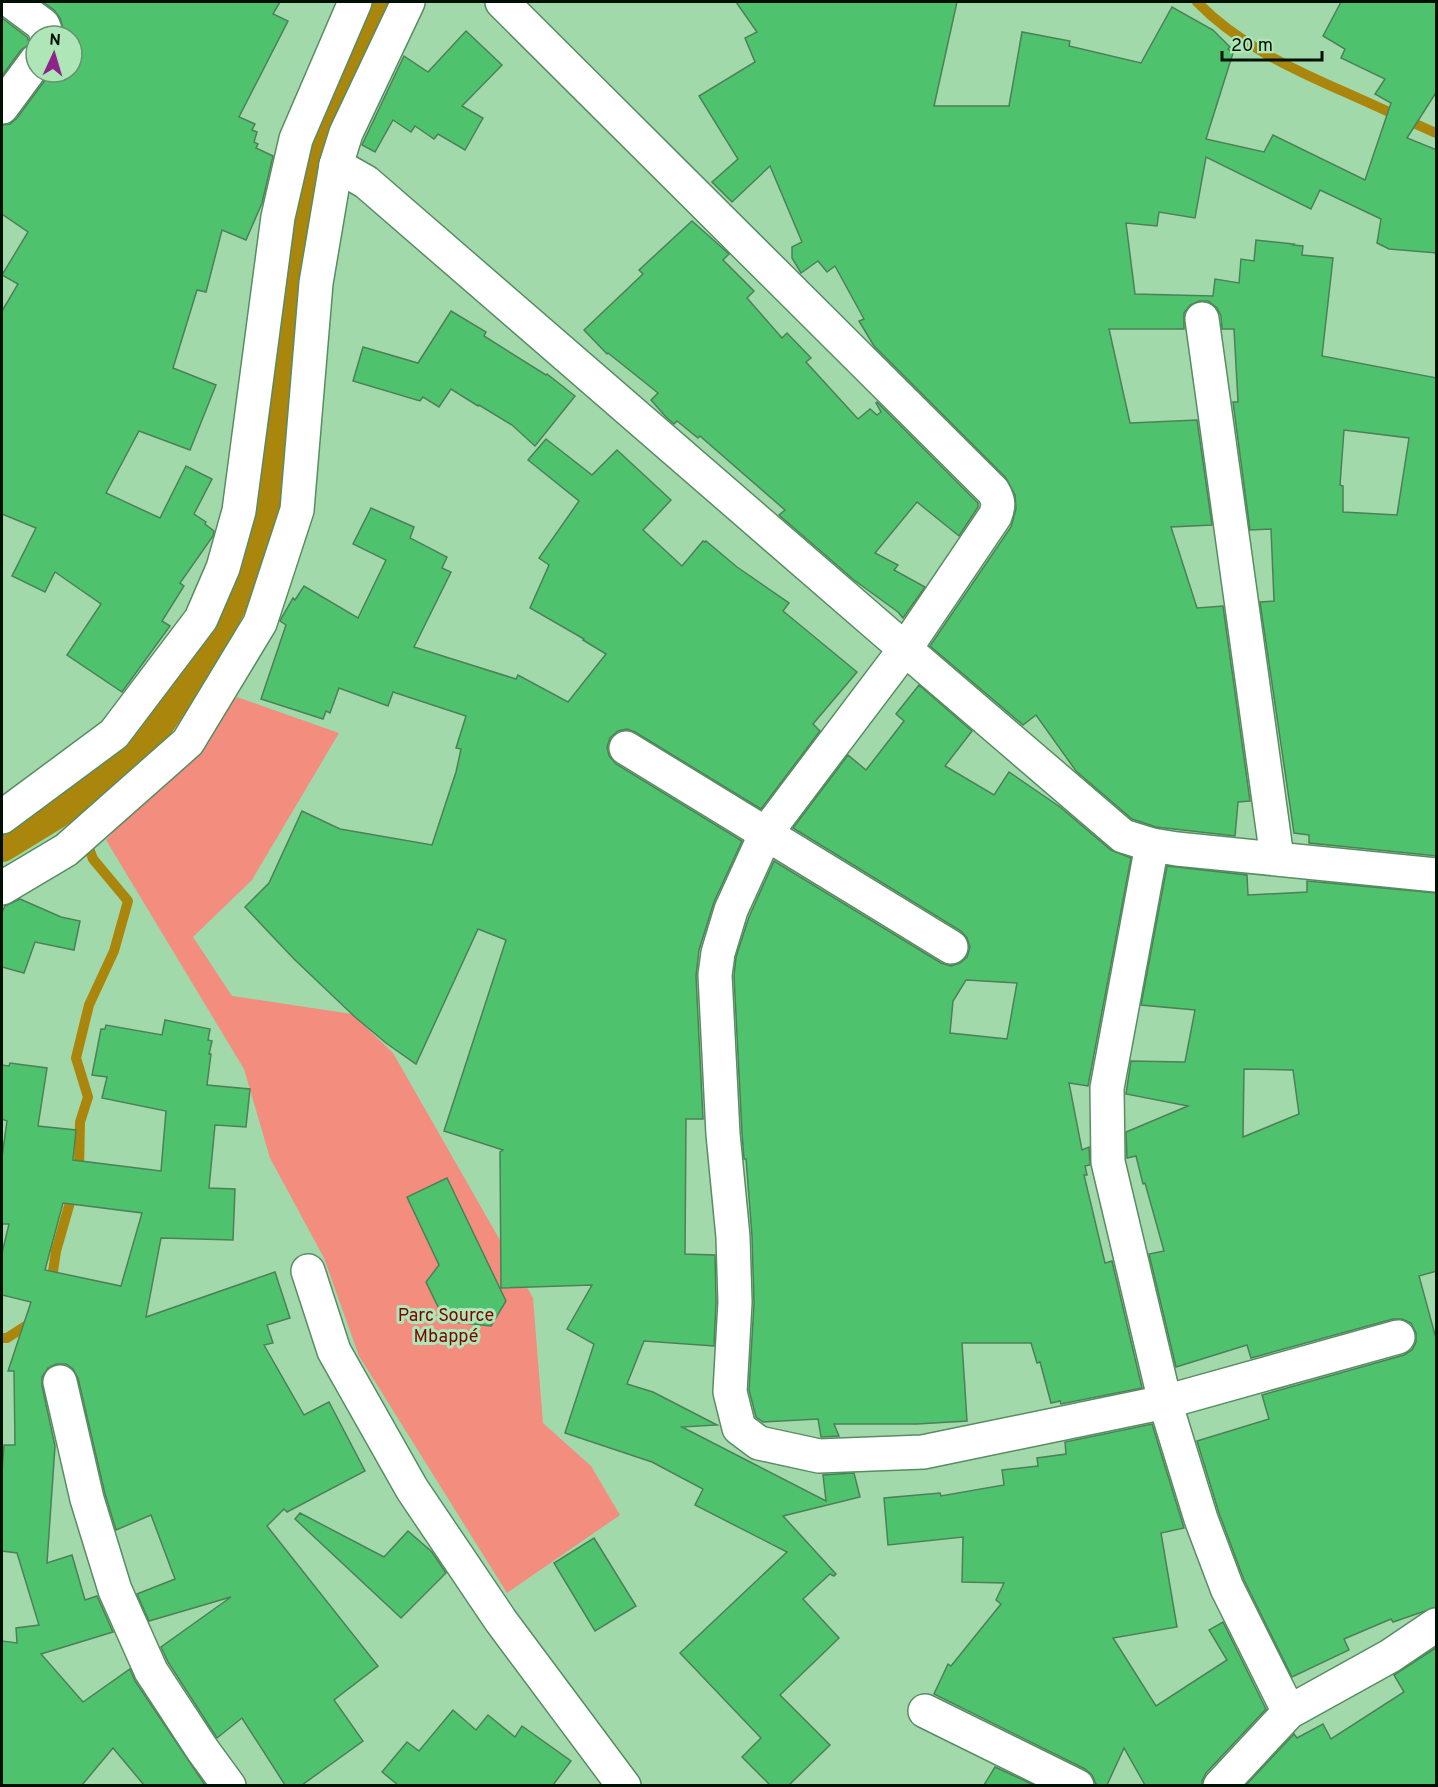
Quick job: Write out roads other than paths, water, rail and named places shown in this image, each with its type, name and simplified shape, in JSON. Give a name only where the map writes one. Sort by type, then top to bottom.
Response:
[{"type":"street","points":[[12,2],[42,24]]},
{"type":"street","points":[[2,817],[114,734],[201,619],[223,568],[238,511],[278,217],[296,138],[356,2]]},
{"type":"street","points":[[2,888],[66,850],[188,742],[260,623],[297,510],[316,283],[336,165],[346,133],[408,2]]},
{"type":"street","points":[[502,2],[993,491],[998,499],[995,516],[904,650],[766,833],[731,910],[718,952],[716,975],[723,1134],[734,1237],[735,1302],[730,1392],[739,1428],[759,1443],[819,1456],[923,1452],[1166,1402],[1398,1337]]},
{"type":"street","points":[[2,107],[24,77]]},
{"type":"street","points":[[336,165],[366,182],[904,650],[1123,836],[1177,849],[1437,875]]},
{"type":"street","points":[[1202,319],[1277,858]]},
{"type":"street","points":[[626,748],[951,947]]},
{"type":"street","points":[[1152,844],[1107,1088],[1108,1162],[1166,1402],[1201,1519],[1227,1588],[1289,1712]]},
{"type":"street","points":[[308,1271],[334,1351],[412,1489],[501,1621],[624,1785]]},
{"type":"street","points":[[60,1382],[87,1499],[115,1590],[151,1671],[202,1749],[230,1785]]},
{"type":"street","points":[[1220,1785],[1289,1712],[1390,1656],[1437,1625]]},
{"type":"street","points":[[925,1711],[1077,1785]]},
{"type":"waterway","points":[[2,845],[72,802],[151,733],[200,661],[237,591],[260,529],[272,465],[306,213],[319,148],[381,2]]},
{"type":"waterway","points":[[1197,2],[1229,30],[1282,63],[1436,133]]},
{"type":"waterway","points":[[72,802],[93,859],[128,901],[114,951],[89,1005],[76,1058],[88,1097],[80,1122],[77,1174]]},
{"type":"waterway","points":[[51,1285],[56,1251],[73,1192]]},
{"type":"waterway","points":[[2,1338],[7,1338],[32,1322]]},
{"type":"park label","name":"Parc Source Mbappé","points":[[446,1325]]}]
